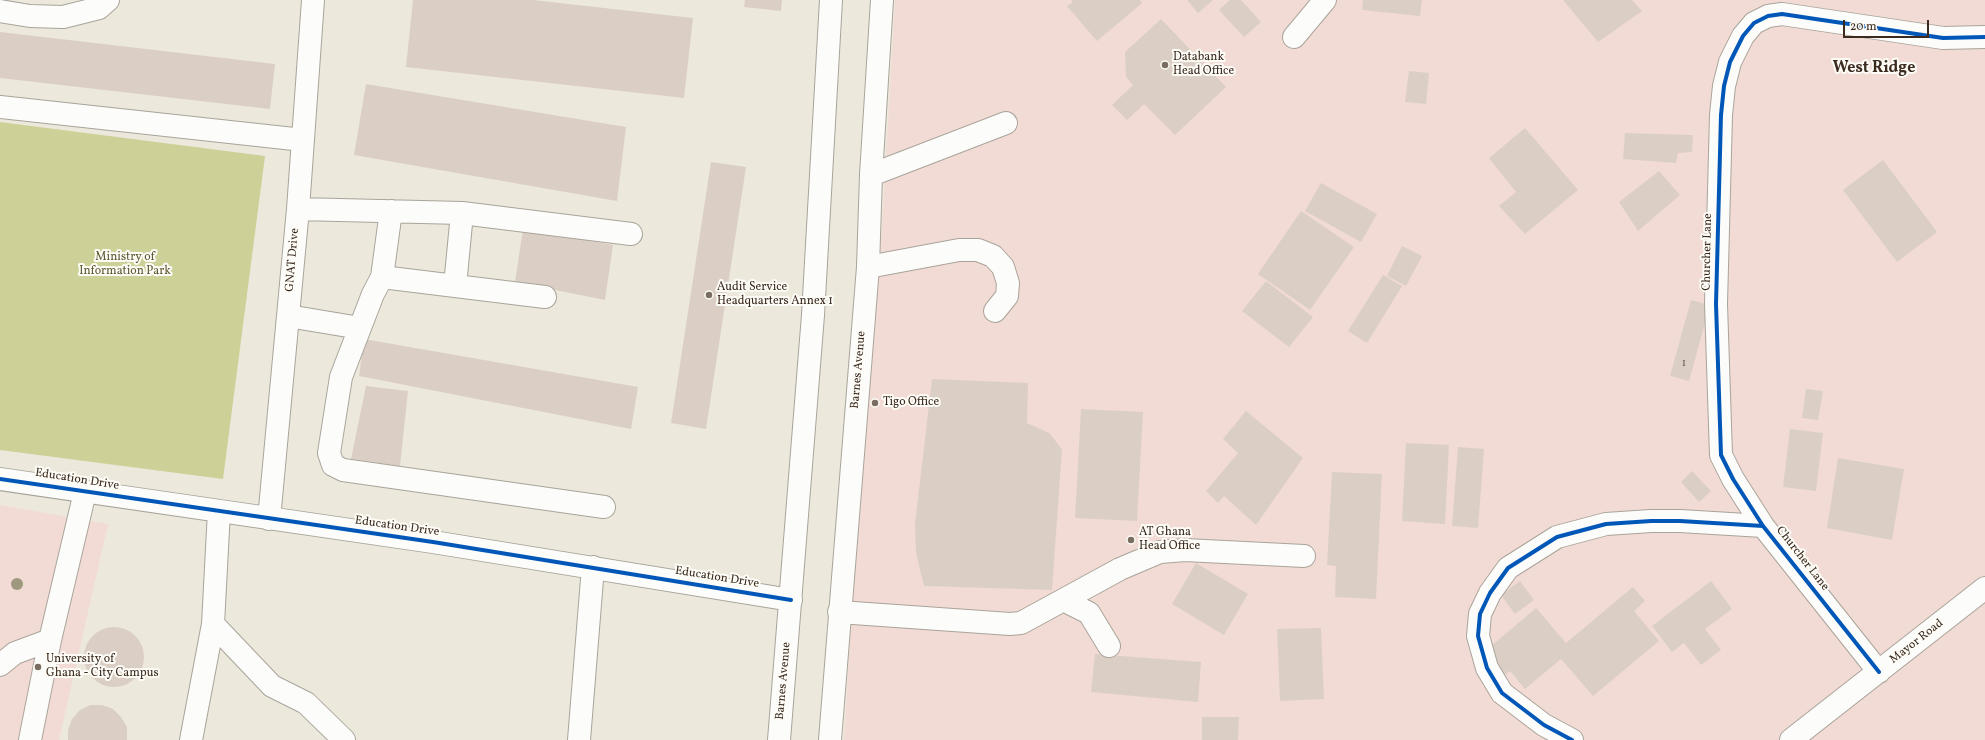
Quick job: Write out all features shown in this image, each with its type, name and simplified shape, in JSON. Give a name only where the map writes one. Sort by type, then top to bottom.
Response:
[{"type":"street","points":[[0,11],[30,16],[63,17],[99,8],[108,0]]},
{"type":"street","name":"GNAT Drive","points":[[269,519],[298,209],[314,0]]},
{"type":"street","name":"Barnes Avenue","points":[[779,740],[791,600],[797,493],[813,315],[831,0]]},
{"type":"street","name":"Barnes Avenue","points":[[830,740],[839,612],[868,267],[871,176],[882,0]]},
{"type":"street","points":[[1294,37],[1325,0]]},
{"type":"street","name":"Churcher Lane","points":[[1879,672],[1763,526],[1733,479],[1721,455],[1716,304],[1721,115],[1724,86],[1730,62],[1743,36],[1754,23],[1768,16],[1782,14],[1943,38],[1985,36]]},
{"type":"street","points":[[0,108],[303,140]]},
{"type":"street","points":[[871,176],[1006,123]]},
{"type":"street","points":[[298,209],[462,213],[631,234]]},
{"type":"street","points":[[391,211],[382,277],[373,294],[341,377],[329,453],[333,465],[343,470],[604,507]]},
{"type":"street","points":[[455,286],[462,213]]},
{"type":"street","points":[[868,267],[959,250],[978,250],[993,256],[1003,267],[1008,283],[1007,296],[995,311]]},
{"type":"street","points":[[382,277],[545,297]]},
{"type":"street","points":[[288,316],[360,328]]},
{"type":"street","name":"Education Drive","points":[[0,479],[433,542],[791,600]]},
{"type":"street","points":[[30,740],[50,640],[85,492]]},
{"type":"street","points":[[191,740],[213,624],[219,511]]},
{"type":"street","points":[[1572,740],[1544,725],[1502,693],[1487,668],[1478,636],[1480,614],[1490,593],[1508,568],[1558,537],[1606,524],[1680,521],[1763,526]]},
{"type":"street","points":[[839,612],[1010,624],[1021,623],[1033,619],[1120,569],[1160,552],[1172,549],[1304,556]]},
{"type":"street","points":[[579,740],[592,567]]},
{"type":"street","name":"Mayor Road","points":[[1791,740],[1985,588]]},
{"type":"street","points":[[1065,601],[1089,614],[1109,646]]},
{"type":"street","points":[[213,624],[272,686],[306,703],[344,740]]},
{"type":"street","points":[[0,665],[15,653],[50,640]]},
{"type":"shaded area","points":[[895,0],[1985,0],[1985,740],[844,740],[854,570],[879,279]]},
{"type":"shaded area","name":"University of Ghana - City Campus","points":[[0,505],[108,524],[59,740],[0,740]]},
{"type":"green space","name":"Ministry of Information Park","points":[[0,122],[265,156],[223,479],[0,450]]},
{"type":"building","points":[[413,0],[533,0],[693,18],[684,98],[406,67]]},
{"type":"building","points":[[745,0],[782,0],[781,11],[744,7]]},
{"type":"building","points":[[1071,0],[1140,0],[1142,3],[1097,41],[1067,6],[1073,2]]},
{"type":"building","points":[[1187,0],[1213,0],[1198,13]]},
{"type":"building","points":[[1230,0],[1241,0],[1261,22],[1244,37],[1219,10]]},
{"type":"building","points":[[1363,0],[1422,0],[1420,16],[1362,10]]},
{"type":"building","points":[[1563,0],[1632,0],[1642,11],[1598,42]]},
{"type":"building","name":"Databank Head Office","points":[[1161,19],[1226,87],[1175,135],[1144,104],[1127,120],[1112,105],[1133,85],[1126,77],[1125,52]]},
{"type":"building","points":[[0,32],[275,64],[270,109],[0,78]]},
{"type":"building","points":[[1409,71],[1429,73],[1426,104],[1405,102]]},
{"type":"building","points":[[366,84],[626,127],[617,201],[354,155]]},
{"type":"building","points":[[1525,128],[1578,190],[1525,234],[1499,206],[1516,192],[1489,158]]},
{"type":"building","points":[[1625,133],[1693,135],[1692,152],[1678,153],[1676,163],[1623,159]]},
{"type":"building","points":[[1883,160],[1937,232],[1897,262],[1843,190]]},
{"type":"building","name":"Audit Service Headquarters Annex 1","points":[[711,162],[746,167],[706,429],[671,423]]},
{"type":"building","points":[[1659,171],[1680,195],[1638,231],[1619,202]]},
{"type":"building","points":[[1321,183],[1377,214],[1361,242],[1305,211]]},
{"type":"building","points":[[1301,211],[1354,247],[1310,310],[1258,274]]},
{"type":"building","points":[[523,229],[613,245],[605,300],[515,282]]},
{"type":"building","points":[[1402,246],[1422,256],[1406,286],[1387,276]]},
{"type":"building","points":[[1383,275],[1402,286],[1367,343],[1348,331]]},
{"type":"building","points":[[1266,281],[1313,317],[1289,347],[1242,311]]},
{"type":"building","points":[[1691,300],[1710,305],[1689,381],[1670,376]]},
{"type":"building","points":[[364,339],[638,387],[631,429],[359,376]]},
{"type":"building","points":[[932,379],[1028,383],[1027,423],[1049,433],[1062,449],[1052,590],[924,586],[916,553],[915,524]]},
{"type":"building","points":[[366,386],[408,391],[400,466],[351,459]]},
{"type":"building","points":[[1806,389],[1823,391],[1818,420],[1802,418]]},
{"type":"building","points":[[1081,409],[1143,412],[1137,521],[1075,518]]},
{"type":"building","points":[[1246,411],[1303,458],[1256,525],[1224,496],[1218,503],[1206,491],[1238,453],[1223,439]]},
{"type":"building","points":[[1790,429],[1823,433],[1816,491],[1783,487]]},
{"type":"building","points":[[1406,443],[1449,445],[1445,524],[1402,521]]},
{"type":"building","points":[[1458,447],[1484,449],[1478,528],[1452,526]]},
{"type":"building","points":[[1838,458],[1904,469],[1892,540],[1827,528]]},
{"type":"building","points":[[1692,471],[1711,491],[1699,502],[1681,482]]},
{"type":"building","points":[[1332,472],[1382,474],[1376,599],[1335,597],[1336,566],[1327,565]]},
{"type":"building","points":[[1196,563],[1248,594],[1224,635],[1172,604]]},
{"type":"building","points":[[1520,581],[1534,600],[1515,614],[1501,595]]},
{"type":"building","points":[[1711,581],[1732,609],[1705,629],[1721,650],[1701,665],[1684,643],[1672,652],[1652,626]]},
{"type":"building","points":[[1633,587],[1645,601],[1634,611],[1659,641],[1593,696],[1561,659],[1525,689],[1510,671],[1502,677],[1490,647],[1536,608],[1566,643]]},
{"type":"building","points":[[114,627],[130,632],[135,636],[139,641],[144,657],[139,673],[135,678],[130,682],[114,687],[98,682],[93,678],[89,673],[84,657],[89,641],[93,636],[98,632]]},
{"type":"building","points":[[1321,628],[1324,699],[1280,701],[1277,629]]},
{"type":"building","points":[[1095,654],[1201,662],[1198,702],[1091,692]]},
{"type":"building","points":[[90,705],[102,705],[113,709],[121,717],[127,727],[127,740],[68,740],[68,730],[72,719],[80,710]]},
{"type":"building","points":[[1202,717],[1239,717],[1238,740],[1202,740]]},
{"type":"cycle path","points":[[1879,672],[1763,526],[1733,479],[1721,455],[1716,304],[1721,115],[1724,86],[1730,62],[1743,36],[1754,23],[1768,16],[1782,14],[1943,38],[1985,37]]},
{"type":"cycle path","points":[[0,479],[433,542],[791,600]]},
{"type":"cycle path","points":[[1572,740],[1544,725],[1502,693],[1487,668],[1478,636],[1480,614],[1490,593],[1508,568],[1557,537],[1606,524],[1680,521],[1763,526]]},
{"type":"place","name":"Databank Head Office","points":[[1165,65]]},
{"type":"place","name":"Audit Service Headquarters Annex 1","points":[[709,295]]},
{"type":"place","name":"Tigo Office","points":[[875,403]]},
{"type":"place","name":"AT Ghana Head Office","points":[[1131,540]]},
{"type":"place","name":"University of Ghana - City Campus","points":[[38,667]]},
{"type":"district","name":"West Ridge","points":[[1874,69]]}]
